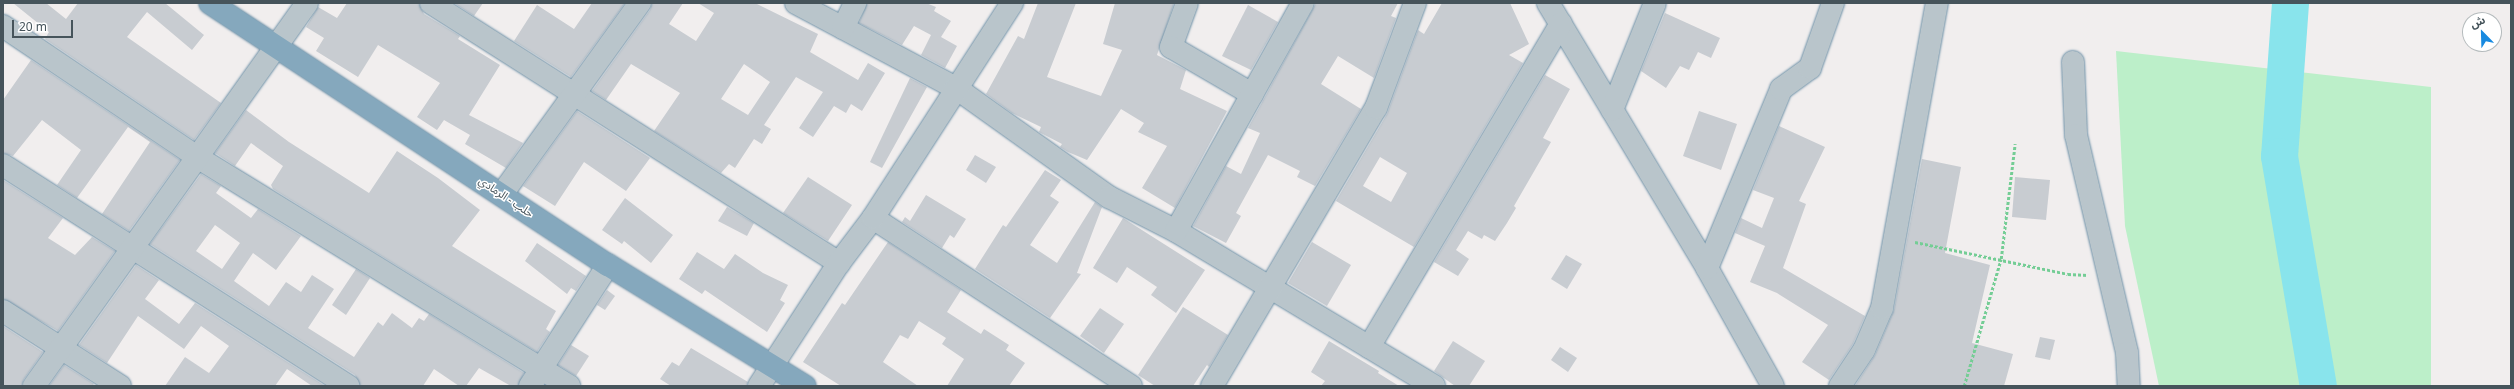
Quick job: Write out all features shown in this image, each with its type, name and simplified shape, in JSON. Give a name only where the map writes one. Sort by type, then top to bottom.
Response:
[{"type":"highway","name":"حلب - الرمادي","points":[[210,3],[278,46],[608,265],[771,367],[805,386]]},
{"type":"street","points":[[34,386],[278,46],[307,3]]},
{"type":"street","points":[[431,3],[839,263]]},
{"type":"street","points":[[502,194],[640,3]]},
{"type":"street","points":[[796,3],[956,88],[1109,197],[1176,231],[1271,290],[1434,386]]},
{"type":"street","points":[[843,28],[855,3]]},
{"type":"street","points":[[758,386],[839,263],[873,218],[1012,3]]},
{"type":"street","points":[[1187,3],[1171,48],[1252,94]]},
{"type":"street","points":[[1176,231],[1303,3]]},
{"type":"street","points":[[1212,386],[1271,290],[1376,108],[1414,3]]},
{"type":"street","points":[[1548,3],[1707,268],[1773,386]]},
{"type":"street","points":[[1612,110],[1655,3]]},
{"type":"street","points":[[1707,268],[1781,88],[1810,68],[1833,3]]},
{"type":"street","points":[[1840,386],[1864,350],[1882,308],[1937,3]]},
{"type":"street","points":[[1369,347],[1561,24]]},
{"type":"street","points":[[3,26],[197,157],[536,378],[569,386]]},
{"type":"street","points":[[2073,62],[2076,135],[2127,353],[2129,386]]},
{"type":"street","points":[[3,165],[348,386]]},
{"type":"street","points":[[873,218],[1131,386]]},
{"type":"street","points":[[536,378],[608,265]]},
{"type":"street","points":[[3,311],[120,386]]},
{"type":"path","points":[[1964,386],[2001,258],[2015,144]]},
{"type":"path","points":[[1894,238],[2001,258],[2068,274],[2108,275]]},
{"type":"green space","points":[[2116,51],[2431,87],[2431,386],[2159,386],[2125,226]]},
{"type":"building","points":[[13,3],[46,3],[66,19],[78,3],[165,3],[204,35],[192,50],[147,12],[127,37],[221,103],[194,140],[45,39],[49,32]]},
{"type":"building","points":[[347,3],[419,3],[424,14],[460,36],[458,39],[500,65],[469,115],[523,143],[506,168],[465,144],[470,135],[444,120],[437,130],[417,117],[440,83],[378,45],[358,77],[316,51],[324,38],[306,27],[318,7],[337,18]]},
{"type":"building","points":[[454,3],[483,3],[474,16]]},
{"type":"building","points":[[592,3],[625,3],[571,77],[514,41],[537,5],[574,29]]},
{"type":"building","points":[[652,3],[683,3],[669,24],[696,41],[714,13],[698,3],[755,3],[818,34],[810,52],[858,80],[868,63],[885,73],[862,111],[851,104],[846,113],[834,106],[813,137],[799,128],[823,92],[796,77],[764,125],[771,129],[762,144],[754,139],[735,168],[729,164],[721,173],[654,131],[680,93],[631,64],[606,100],[592,91],[650,10]],"holes":[[[744,64],[770,82],[748,115],[721,99]]]},
{"type":"building","points":[[867,3],[926,3],[936,7],[934,11],[951,21],[941,37],[957,46],[945,68],[921,55],[931,35],[914,26],[902,45],[859,23]]},
{"type":"building","points":[[1038,3],[1076,3],[1047,77],[1101,96],[1122,50],[1103,44],[1115,3],[1174,3],[1157,55],[1186,70],[1180,89],[1227,111],[1175,208],[1142,188],[1167,146],[1138,132],[1144,123],[1121,109],[1087,160],[1060,147],[1062,144],[1039,132],[1041,127],[1012,113],[986,94],[1018,36],[1024,39]]},
{"type":"building","points":[[1316,3],[1398,3],[1391,16],[1396,18],[1374,78],[1338,56],[1321,84],[1361,109],[1315,186],[1297,177],[1300,171],[1268,155],[1236,213],[1241,216],[1226,243],[1193,226],[1226,166],[1241,174],[1260,133],[1248,128]]},
{"type":"building","points":[[1442,3],[1510,3],[1529,44],[1509,55],[1523,63],[1414,247],[1336,201],[1387,114],[1418,30],[1424,34]],"holes":[[[1380,157],[1407,173],[1391,202],[1363,186]]]},
{"type":"building","points":[[1248,5],[1278,22],[1251,70],[1222,56]]},
{"type":"building","points":[[1665,13],[1720,38],[1711,58],[1698,52],[1689,70],[1680,66],[1666,88],[1641,71]]},
{"type":"building","points":[[31,60],[180,160],[129,231],[102,214],[150,142],[128,127],[77,198],[57,185],[81,150],[42,120],[13,156],[3,153],[3,100]]},
{"type":"building","points":[[1545,75],[1570,89],[1543,138],[1551,142],[1514,206],[1516,208],[1495,241],[1484,235],[1482,239],[1468,231],[1456,250],[1469,259],[1458,276],[1434,262]]},
{"type":"building","points":[[910,78],[927,87],[882,168],[870,162]]},
{"type":"building","points":[[246,110],[289,142],[369,193],[397,151],[438,178],[480,210],[452,246],[556,311],[546,329],[550,332],[537,352],[273,189],[271,185],[283,166],[251,143],[235,166],[215,153]]},
{"type":"building","points":[[577,111],[650,158],[626,191],[584,162],[555,206],[523,186]]},
{"type":"building","points":[[1699,111],[1737,124],[1721,170],[1683,156]]},
{"type":"building","points":[[1779,126],[1825,147],[1799,201],[1806,204],[1783,268],[1865,316],[1853,344],[1829,380],[1802,362],[1828,325],[1777,293],[1750,282],[1765,246],[1735,233],[1741,218],[1762,228],[1774,198],[1753,190]]},
{"type":"building","points":[[975,155],[996,167],[986,183],[966,170]]},
{"type":"building","points":[[1922,159],[1961,167],[1945,253],[1990,265],[1972,343],[2013,354],[2004,386],[1855,386],[1875,355],[1894,310]]},
{"type":"building","points":[[1045,170],[1061,180],[1050,196],[1059,202],[1030,245],[1057,263],[1095,202],[1102,207],[1077,273],[1081,274],[1050,318],[975,269],[1003,225],[1006,227]]},
{"type":"building","points":[[201,174],[221,186],[216,193],[251,218],[258,209],[301,236],[276,270],[253,253],[234,281],[269,306],[286,282],[301,292],[312,275],[334,289],[308,328],[354,357],[378,322],[383,326],[392,313],[412,328],[419,318],[424,321],[429,314],[524,373],[518,386],[511,386],[479,368],[466,386],[459,386],[434,369],[423,386],[360,386],[355,375],[150,244]],"holes":[[[215,225],[240,243],[222,269],[196,251]]]},
{"type":"building","points":[[808,177],[852,205],[828,241],[783,213]]},
{"type":"building","points":[[2015,177],[2050,180],[2046,220],[2012,217]]},
{"type":"building","points":[[3,180],[63,218],[48,238],[75,255],[92,237],[115,251],[58,331],[3,299]]},
{"type":"building","points":[[926,195],[966,219],[954,238],[950,235],[942,248],[902,222],[905,217],[910,221]]},
{"type":"building","points":[[625,198],[673,235],[651,263],[624,241],[622,244],[602,230]]},
{"type":"building","points":[[727,207],[754,223],[747,236],[718,221]]},
{"type":"building","points":[[1123,218],[1205,270],[1176,313],[1151,295],[1157,287],[1127,267],[1117,283],[1093,268]]},
{"type":"building","points":[[888,242],[961,290],[947,312],[981,334],[984,329],[1009,345],[1006,350],[1025,363],[1009,386],[947,386],[964,359],[942,344],[946,338],[919,321],[908,339],[900,335],[883,362],[918,386],[841,386],[803,362],[842,303],[845,305]]},
{"type":"building","points":[[1312,242],[1351,265],[1327,306],[1288,283]]},
{"type":"building","points":[[537,243],[586,276],[576,291],[571,288],[567,294],[525,261]]},
{"type":"building","points":[[697,252],[724,269],[735,254],[763,273],[788,285],[780,300],[785,303],[767,332],[705,290],[702,294],[679,279]]},
{"type":"building","points":[[1566,255],[1582,264],[1567,289],[1551,279]]},
{"type":"building","points":[[136,265],[159,280],[145,299],[179,324],[195,303],[325,386],[312,386],[287,369],[275,386],[165,386],[185,357],[209,373],[229,346],[201,326],[184,349],[138,316],[107,363],[79,345]]},
{"type":"building","points":[[356,269],[370,278],[346,315],[332,305]]},
{"type":"building","points":[[607,290],[615,296],[605,310],[597,305]]},
{"type":"building","points":[[1183,307],[1228,335],[1209,367],[1207,365],[1193,386],[1155,386],[1138,375]]},
{"type":"building","points":[[1100,308],[1124,324],[1104,353],[1080,336]]},
{"type":"building","points":[[3,326],[43,352],[24,379],[22,386],[3,386]]},
{"type":"building","points":[[2040,337],[2055,340],[2050,360],[2035,357]]},
{"type":"building","points":[[1329,341],[1379,371],[1378,373],[1399,386],[1321,386],[1325,381],[1311,372]]},
{"type":"building","points":[[1453,341],[1485,361],[1469,386],[1455,386],[1434,371]]},
{"type":"building","points":[[571,345],[589,356],[576,376],[558,365]]},
{"type":"building","points":[[1560,347],[1577,358],[1568,372],[1551,360]]},
{"type":"building","points":[[691,348],[748,382],[747,386],[671,386],[660,379],[672,362],[679,366]]},
{"type":"building","points":[[64,365],[94,384],[92,386],[49,386]]},
{"type":"waterway","points":[[2290,3],[2279,156],[2318,386]]}]
